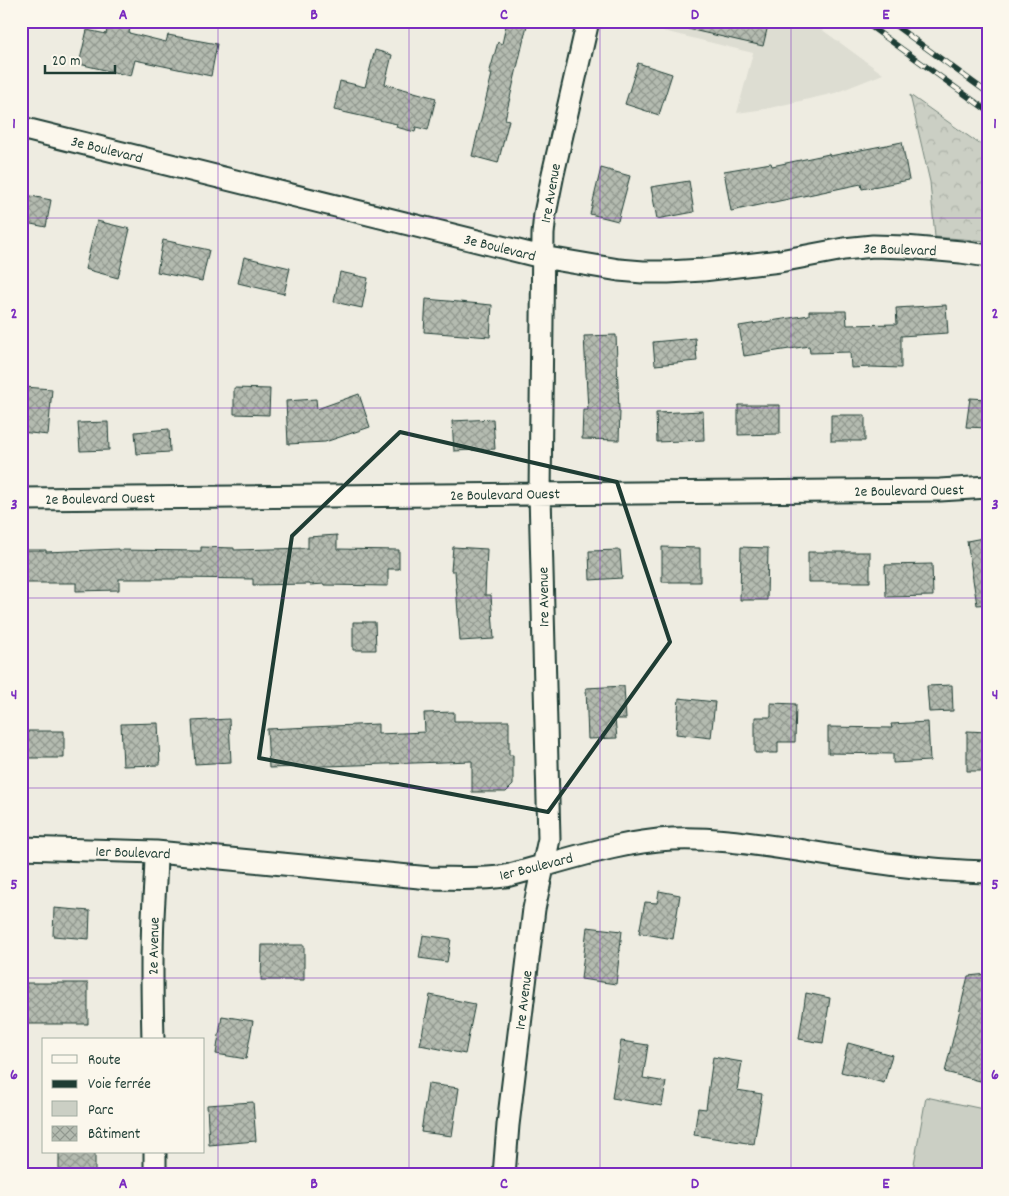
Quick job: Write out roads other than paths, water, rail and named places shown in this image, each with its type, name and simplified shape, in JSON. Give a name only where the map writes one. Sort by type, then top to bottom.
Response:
[{"type":"street","name":"1re Avenue","points":[[504,1175],[510,1106],[534,909],[549,839],[540,494],[542,257],[545,214],[588,21]]},
{"type":"street","name":"3e Boulevard","points":[[21,128],[542,257],[619,270],[643,272],[703,270],[780,262],[844,249],[873,246],[905,247],[988,256]]},
{"type":"street","name":"2e Boulevard Ouest","points":[[21,499],[940,490],[988,487]]},
{"type":"street","name":"1er Boulevard","points":[[21,848],[156,852],[430,878],[469,879],[507,876],[581,855],[645,842],[696,839],[750,843],[912,866],[988,872]]},
{"type":"street","name":"2e Avenue","points":[[153,1038],[152,967],[156,852]]},
{"type":"street","points":[[155,1154],[155,1175]]},
{"type":"railway","points":[[863,21],[988,111]]},
{"type":"railway","points":[[889,21],[988,93]]},
{"type":"railway","points":[[984,21],[988,24]]}]
